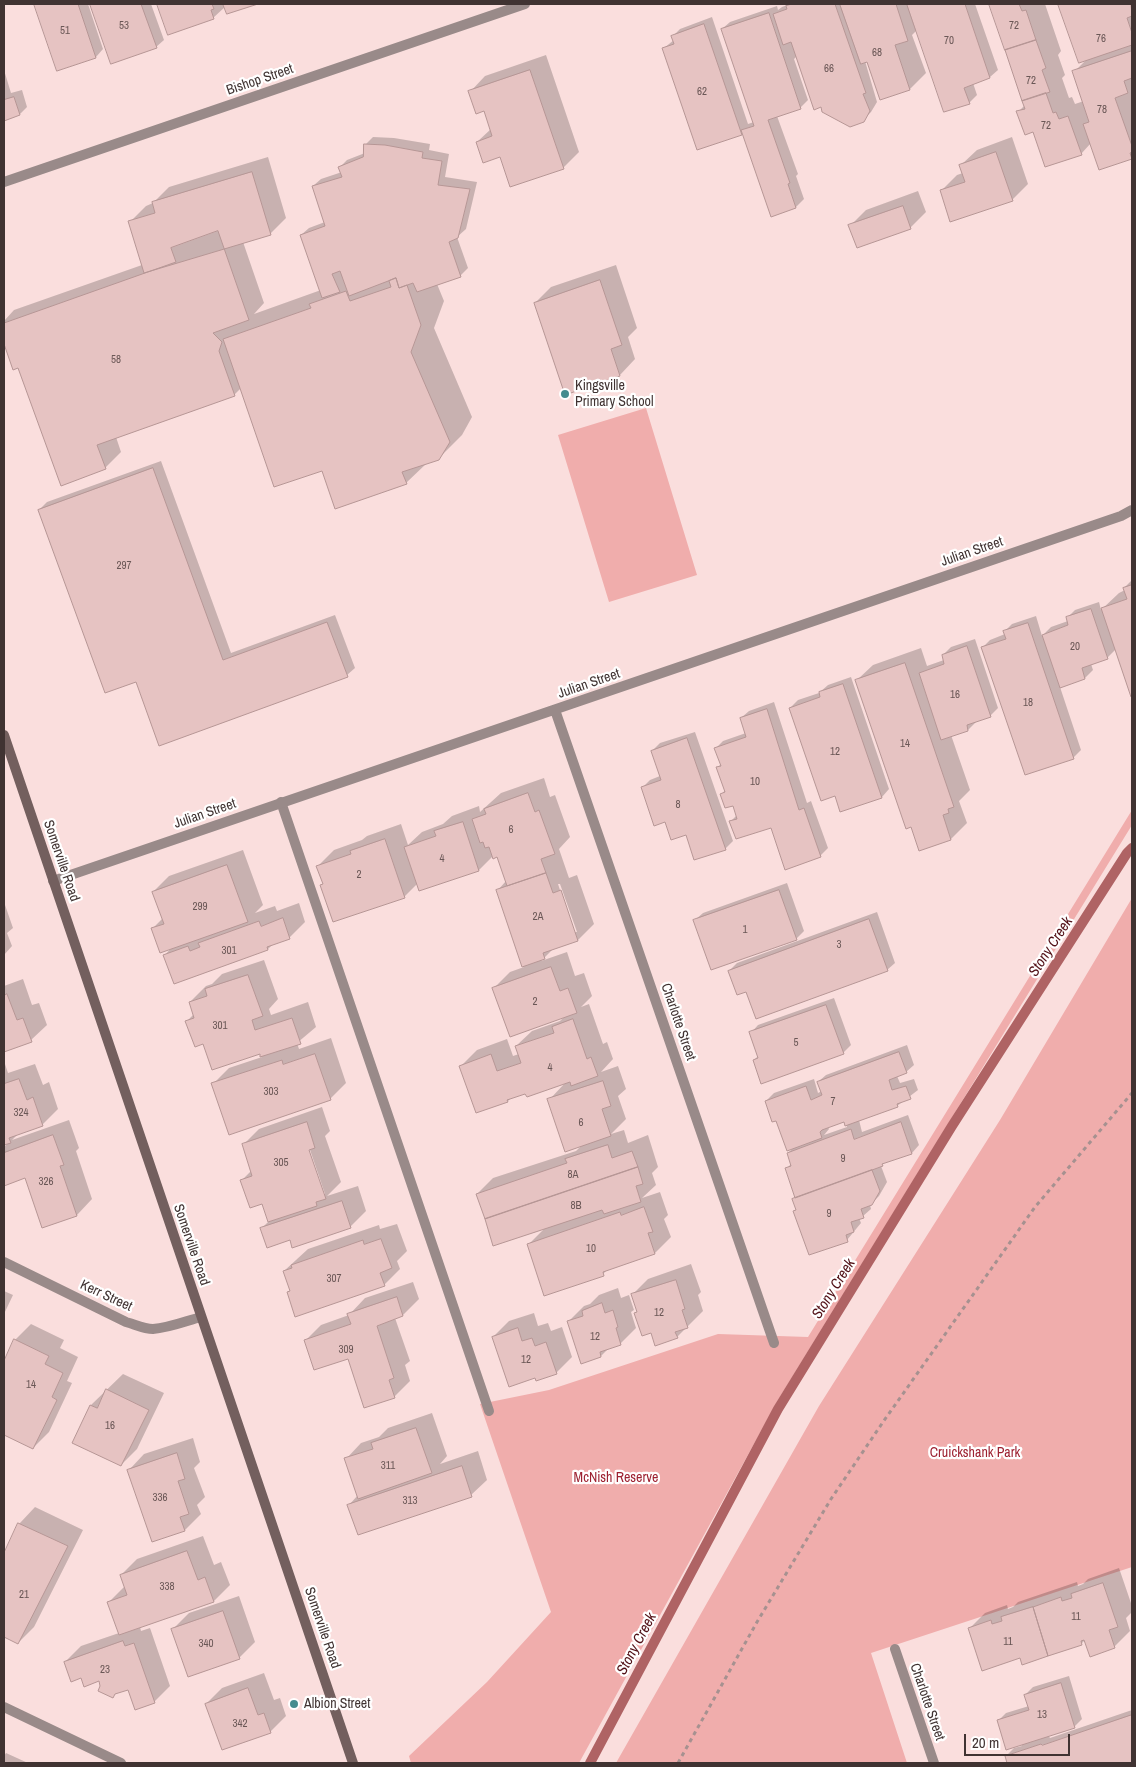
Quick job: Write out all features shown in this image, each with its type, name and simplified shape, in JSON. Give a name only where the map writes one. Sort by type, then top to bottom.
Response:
[{"type":"main road","name":"Somerville Road","points":[[4,735],[353,1763]]},
{"type":"street","name":"Bishop Street","points":[[4,182],[525,4]]},
{"type":"street","name":"Julian Street","points":[[53,881],[1121,516],[1132,510]]},
{"type":"street","name":"Charlotte Street","points":[[555,710],[774,1343]]},
{"type":"street","points":[[281,802],[489,1411]]},
{"type":"street","name":"Kerr Street","points":[[4,1262],[126,1322],[144,1328],[153,1329],[201,1317]]},
{"type":"street","name":"Charlotte Street","points":[[895,1649],[934,1763]]},
{"type":"street","points":[[4,1706],[121,1763]]},
{"type":"path","points":[[678,1763],[757,1622],[831,1499],[1035,1207],[1132,1093]]},
{"type":"green space","points":[[646,408],[697,575],[609,602],[558,435]]},
{"type":"green space","name":"McNish Reserve","points":[[1132,810],[1132,825],[778,1400],[579,1763],[411,1763],[409,1756],[487,1682],[551,1612],[480,1404],[549,1390],[718,1334],[808,1337]]},
{"type":"green space","name":"Cruickshank Park","points":[[1132,898],[1132,1567],[871,1653],[907,1763],[616,1763],[819,1406],[1000,1120]]},
{"type":"building","points":[[34,4],[78,4],[96,58],[57,71]]},
{"type":"building","points":[[90,4],[141,4],[157,48],[111,64]]},
{"type":"building","points":[[157,4],[212,4],[214,9],[211,10],[214,19],[168,35]]},
{"type":"building","points":[[223,4],[258,4],[227,14]]},
{"type":"building","points":[[792,4],[835,4],[866,93],[863,94],[870,111],[864,122],[850,127],[822,112],[821,107],[814,110],[791,42],[783,45],[773,14],[787,9],[786,6]]},
{"type":"building","points":[[840,4],[896,4],[908,41],[895,45],[910,90],[880,100],[867,62],[861,64]]},
{"type":"building","points":[[907,4],[965,4],[990,78],[964,88],[970,104],[944,112]]},
{"type":"building","points":[[989,4],[1019,4],[1022,11],[1026,10],[1036,40],[1005,50]]},
{"type":"building","points":[[1058,4],[1131,4],[1132,16],[1127,18],[1132,33],[1132,45],[1079,63]]},
{"type":"building","points":[[769,13],[801,109],[768,120],[790,183],[788,184],[796,208],[771,217],[741,130],[754,126],[721,29]]},
{"type":"building","points":[[704,24],[742,135],[697,150],[662,48],[674,44],[671,36]]},
{"type":"building","points":[[1036,40],[1046,68],[1042,70],[1050,92],[1022,101],[1005,50]]},
{"type":"building","points":[[1132,51],[1132,78],[1124,81],[1128,93],[1115,98],[1132,146],[1132,152],[1130,153],[1132,159],[1099,170],[1083,124],[1089,122],[1072,71]]},
{"type":"building","points":[[530,70],[564,169],[510,187],[500,157],[483,163],[476,142],[492,136],[484,111],[476,114],[468,91]]},
{"type":"building","points":[[1046,93],[1053,113],[1056,112],[1059,119],[1068,116],[1082,155],[1045,167],[1033,132],[1025,135],[1016,111],[1025,109],[1022,101]]},
{"type":"building","points":[[14,97],[20,115],[4,121],[4,100]]},
{"type":"building","points":[[364,144],[385,145],[423,152],[422,158],[442,161],[438,185],[470,189],[458,238],[449,242],[461,277],[417,292],[413,283],[399,288],[396,278],[349,296],[340,271],[332,274],[340,292],[322,298],[300,235],[325,226],[312,186],[342,177],[338,167],[363,157]]},
{"type":"building","points":[[996,152],[1013,201],[950,222],[940,190],[965,182],[959,165]]},
{"type":"building","points":[[252,172],[271,235],[144,273],[128,221],[155,213],[152,202]]},
{"type":"building","points":[[903,206],[911,229],[857,248],[848,225]]},
{"type":"building","points":[[218,231],[249,320],[213,333],[222,342],[219,351],[235,396],[97,445],[106,469],[61,486],[18,368],[13,370],[4,344],[4,323],[176,262],[171,248]]},
{"type":"building","points":[[396,278],[399,288],[407,285],[421,325],[411,352],[450,442],[439,460],[402,472],[407,484],[335,509],[322,471],[274,487],[223,339],[311,308],[309,304],[346,291],[350,301],[391,287],[389,281]]},
{"type":"building","points":[[600,280],[622,345],[611,349],[620,376],[565,395],[534,303]]},
{"type":"building","points":[[153,468],[223,660],[327,622],[348,677],[159,746],[136,682],[105,693],[38,510]]},
{"type":"building","points":[[1132,585],[1131,697],[1101,608],[1127,599],[1123,588]]},
{"type":"building","points":[[1091,609],[1108,659],[1082,668],[1085,679],[1060,688],[1042,635],[1068,625],[1066,617]]},
{"type":"building","points":[[1028,623],[1074,759],[1025,775],[981,647],[1006,639],[1003,631]]},
{"type":"building","points":[[967,646],[991,717],[967,725],[968,731],[941,740],[919,673],[944,664],[942,655]]},
{"type":"building","points":[[905,663],[954,807],[948,809],[949,813],[943,815],[951,840],[919,851],[911,827],[906,829],[855,680]]},
{"type":"building","points":[[843,684],[882,798],[840,812],[835,796],[821,801],[789,708],[820,697],[819,692]]},
{"type":"building","points":[[767,709],[799,810],[804,808],[821,857],[785,870],[771,828],[736,839],[729,821],[737,819],[733,806],[725,808],[720,794],[725,792],[716,767],[721,766],[714,748],[746,737],[740,718]]},
{"type":"building","points":[[687,738],[726,850],[694,860],[686,835],[671,840],[665,822],[654,826],[641,787],[661,780],[651,751]]},
{"type":"building","points":[[528,793],[535,812],[539,810],[555,854],[541,859],[546,873],[507,886],[497,857],[493,859],[489,847],[485,848],[483,842],[480,843],[472,819],[486,814],[484,809]]},
{"type":"building","points":[[463,822],[479,871],[419,891],[404,847],[436,836],[434,831]]},
{"type":"building","points":[[385,839],[405,898],[333,922],[320,885],[323,884],[316,866],[351,854],[350,851]]},
{"type":"building","points":[[227,865],[248,922],[160,953],[151,928],[164,924],[152,892]]},
{"type":"building","points":[[546,873],[553,893],[561,890],[578,941],[543,953],[545,959],[522,967],[496,890]]},
{"type":"building","points":[[779,890],[797,940],[711,970],[693,920]]},
{"type":"building","points":[[283,918],[290,939],[267,947],[268,950],[174,984],[163,955],[188,946],[190,951],[200,947],[198,943],[259,921],[261,926]]},
{"type":"building","points":[[869,919],[888,971],[756,1019],[746,992],[737,995],[728,971]]},
{"type":"building","points":[[551,967],[560,991],[568,988],[577,1013],[510,1037],[492,988]]},
{"type":"building","points":[[248,975],[263,1016],[252,1020],[255,1030],[292,1018],[301,1044],[260,1057],[260,1054],[212,1070],[203,1044],[195,1047],[185,1021],[194,1018],[189,1002],[207,996],[205,989]]},
{"type":"building","points":[[7,994],[17,1020],[23,1018],[32,1042],[4,1052],[4,996]]},
{"type":"building","points":[[826,1005],[844,1054],[761,1084],[753,1060],[758,1058],[749,1032]]},
{"type":"building","points":[[573,1019],[587,1059],[591,1057],[598,1076],[571,1086],[570,1082],[527,1097],[525,1094],[476,1113],[459,1066],[491,1054],[497,1071],[521,1063],[515,1046],[554,1033],[552,1027]]},
{"type":"building","points":[[899,1052],[907,1073],[889,1080],[892,1090],[906,1086],[911,1099],[897,1104],[898,1107],[845,1126],[844,1122],[822,1130],[820,1132],[822,1138],[787,1151],[776,1121],[772,1122],[765,1101],[806,1086],[811,1100],[822,1095],[817,1082]]},
{"type":"building","points":[[315,1054],[331,1100],[229,1135],[211,1083],[282,1060],[283,1064]]},
{"type":"building","points":[[19,1079],[27,1100],[33,1097],[43,1126],[9,1138],[11,1143],[4,1145],[4,1084]]},
{"type":"building","points":[[603,1081],[611,1106],[602,1109],[611,1136],[565,1152],[547,1099]]},
{"type":"building","points":[[307,1122],[315,1148],[309,1150],[326,1199],[316,1202],[317,1206],[268,1222],[262,1204],[250,1208],[240,1180],[252,1176],[242,1144]]},
{"type":"building","points":[[901,1122],[912,1154],[795,1198],[785,1168],[791,1166],[787,1153],[851,1129],[854,1139]]},
{"type":"building","points":[[53,1135],[64,1165],[60,1166],[77,1216],[42,1228],[25,1178],[4,1186],[4,1153]]},
{"type":"building","points":[[608,1145],[612,1158],[632,1151],[638,1167],[485,1219],[476,1194],[567,1163],[565,1159]]},
{"type":"building","points":[[638,1167],[643,1184],[636,1186],[641,1202],[604,1214],[602,1210],[493,1246],[485,1219]]},
{"type":"building","points":[[872,1170],[880,1191],[872,1205],[861,1209],[864,1218],[851,1222],[854,1232],[846,1235],[848,1242],[809,1255],[793,1211],[796,1210],[792,1199]]},
{"type":"building","points":[[342,1201],[351,1228],[292,1248],[290,1240],[267,1248],[260,1228]]},
{"type":"building","points":[[644,1207],[653,1232],[648,1233],[655,1254],[603,1272],[604,1276],[544,1296],[527,1244],[620,1212],[621,1215]]},
{"type":"building","points":[[381,1239],[392,1268],[380,1273],[385,1286],[295,1317],[287,1292],[290,1291],[283,1271],[292,1268],[291,1265],[363,1240],[364,1244]]},
{"type":"building","points":[[676,1280],[685,1309],[682,1310],[688,1328],[675,1332],[678,1338],[655,1346],[651,1333],[642,1336],[634,1313],[637,1312],[631,1294]]},
{"type":"building","points":[[397,1297],[403,1316],[377,1326],[394,1378],[389,1380],[395,1398],[364,1408],[348,1359],[314,1370],[304,1340],[351,1324],[347,1314]]},
{"type":"building","points":[[602,1303],[605,1313],[613,1310],[621,1345],[600,1352],[601,1357],[581,1364],[567,1321],[583,1316],[582,1311]]},
{"type":"building","points":[[518,1328],[522,1341],[532,1338],[535,1346],[546,1342],[557,1374],[536,1381],[535,1378],[509,1387],[492,1337]]},
{"type":"building","points":[[14,1339],[49,1356],[45,1364],[63,1373],[52,1397],[57,1400],[33,1449],[4,1435],[4,1361]]},
{"type":"building","points":[[106,1389],[149,1410],[121,1466],[72,1443],[90,1405],[97,1408]]},
{"type":"building","points":[[416,1428],[432,1473],[358,1499],[344,1458],[373,1449],[371,1443]]},
{"type":"building","points":[[177,1453],[185,1479],[178,1481],[189,1514],[180,1517],[185,1531],[152,1542],[127,1470]]},
{"type":"building","points":[[462,1466],[472,1497],[358,1535],[347,1505]]},
{"type":"building","points":[[18,1523],[68,1546],[18,1644],[4,1637],[4,1553]]},
{"type":"building","points":[[187,1551],[198,1580],[205,1577],[214,1602],[119,1635],[107,1602],[127,1595],[120,1575]]},
{"type":"building","points":[[1103,1583],[1118,1627],[1109,1630],[1115,1648],[1090,1657],[1084,1640],[1081,1641],[1082,1645],[1048,1656],[1033,1607],[1061,1597],[1062,1601],[1072,1598],[1071,1594]]},
{"type":"building","points":[[1033,1607],[1048,1656],[1022,1665],[1020,1658],[982,1671],[968,1628],[991,1620],[992,1624],[1002,1621],[1001,1617]]},
{"type":"building","points":[[223,1611],[240,1659],[188,1677],[171,1629]]},
{"type":"building","points":[[123,1641],[125,1646],[134,1643],[155,1703],[135,1710],[128,1690],[115,1694],[113,1698],[98,1691],[99,1681],[84,1687],[81,1678],[71,1682],[64,1662]]},
{"type":"building","points":[[1061,1683],[1075,1728],[1006,1750],[997,1720],[1029,1710],[1024,1695]]},
{"type":"building","points":[[248,1688],[258,1715],[264,1713],[271,1733],[222,1750],[205,1704]]},
{"type":"building","points":[[1132,1715],[1132,1763],[1007,1763],[1005,1756]]},
{"type":"waterway","name":"Stony Creek","points":[[590,1763],[778,1409],[952,1126],[1132,848]]},
{"type":"place","name":"Kingsville Primary School","points":[[565,394]]},
{"type":"place","name":"Albion Street","points":[[294,1704]]}]
